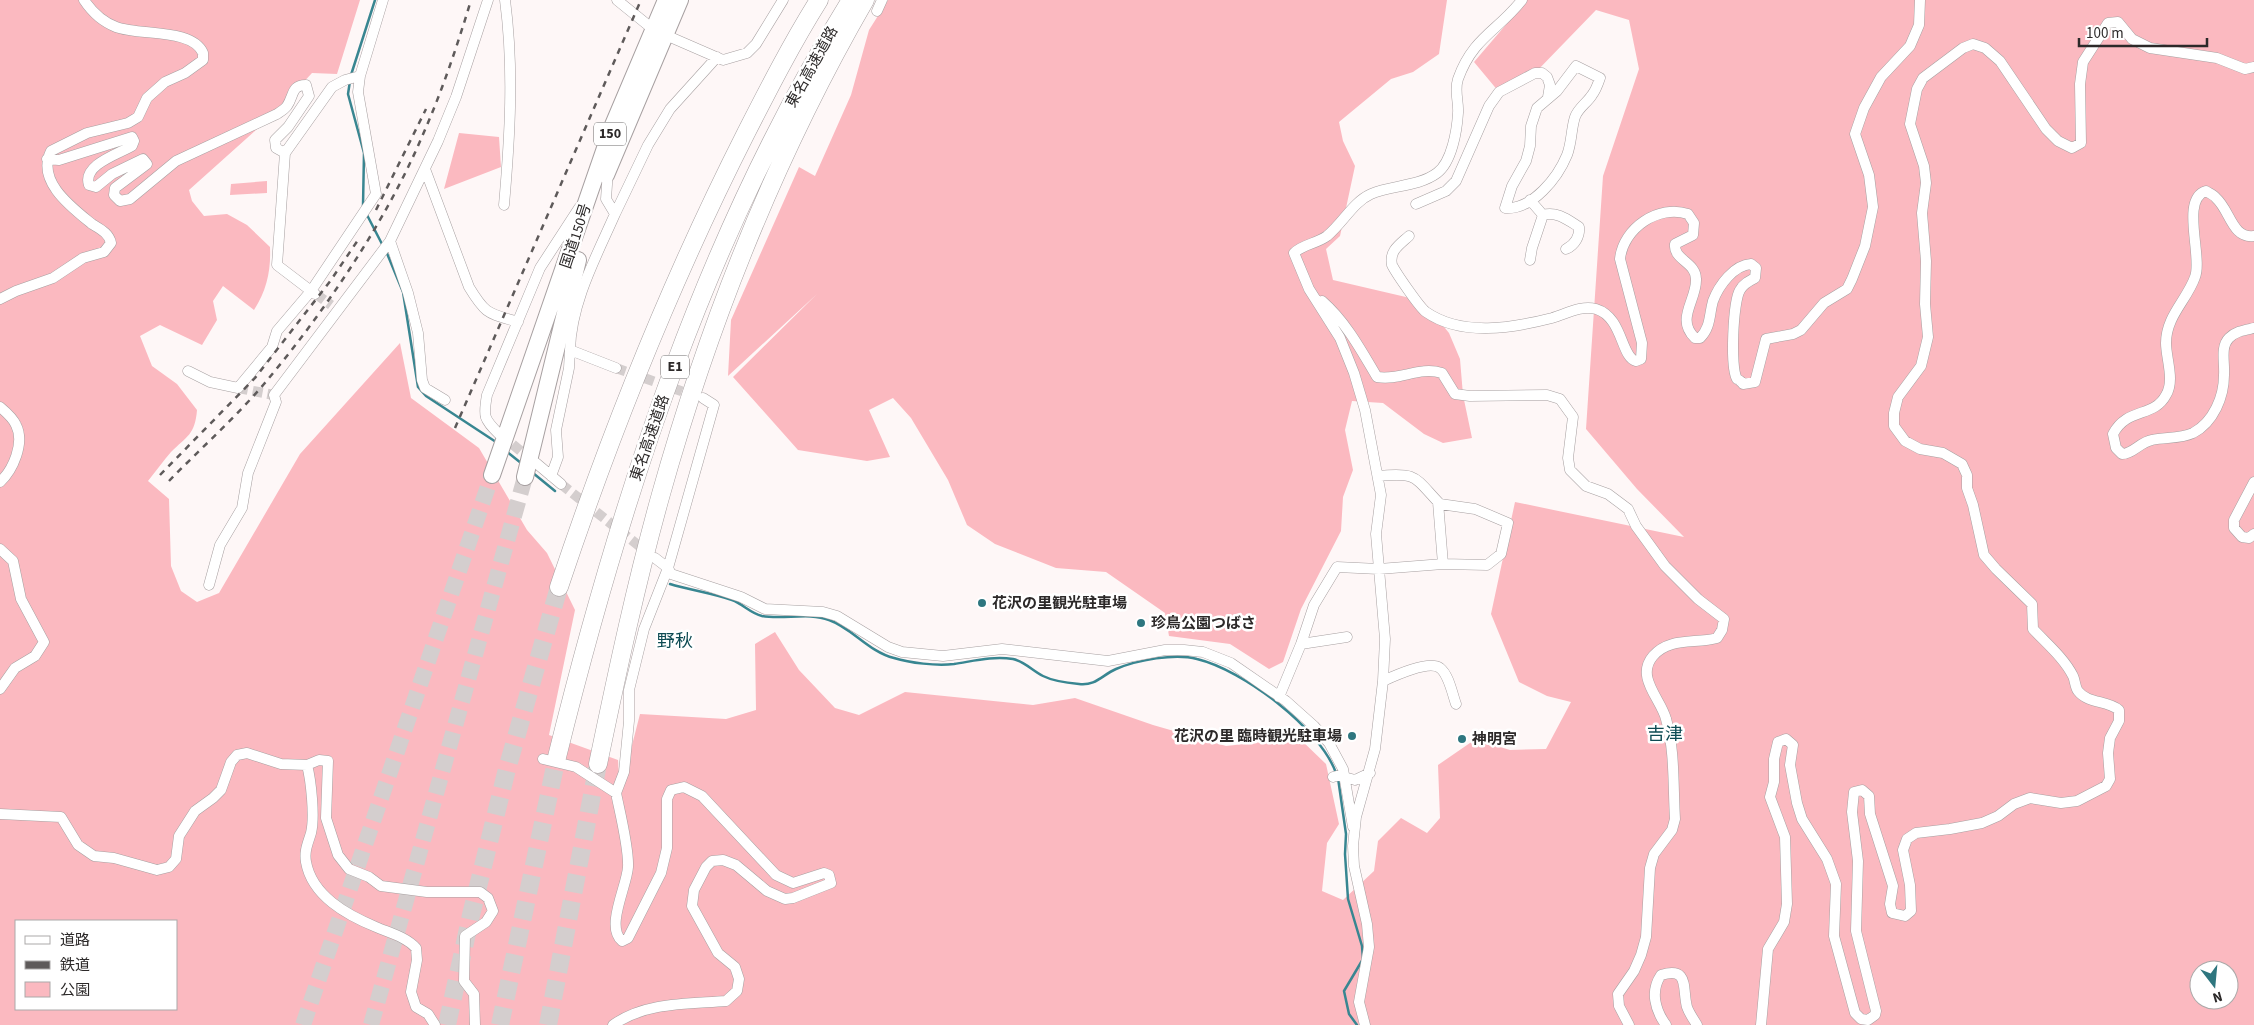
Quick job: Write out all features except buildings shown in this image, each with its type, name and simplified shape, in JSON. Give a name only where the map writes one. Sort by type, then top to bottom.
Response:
[{"type":"highway","name":"国道150号","points":[[525,477],[578,261],[608,170],[660,32],[666,0]]},
{"type":"highway","name":"国道150号","points":[[492,475],[613,125],[660,32],[680,0]]},
{"type":"highway","name":"東名高速道路","points":[[559,587],[588,500],[681,267],[748,128],[819,0]]},
{"type":"highway","name":"東名高速道路","points":[[550,758],[632,487],[719,252],[789,108],[851,0]]},
{"type":"highway","name":"東名高速道路","points":[[598,764],[637,586],[661,493],[701,366],[730,287],[803,117],[871,6]]},
{"type":"street","points":[[0,299],[16,291],[53,278],[83,258],[104,252],[111,243],[107,234],[60,196],[49,176],[46,164],[51,151],[86,133],[128,123],[138,117],[147,98],[165,82],[185,73],[203,60],[203,53],[195,43],[183,37],[116,27],[95,14],[84,0]]},
{"type":"street","points":[[188,370],[210,382],[238,388],[272,348],[277,331],[313,293],[376,194],[358,92],[358,77],[383,0]]},
{"type":"street","points":[[209,585],[220,545],[242,508],[248,473],[276,402],[274,394],[335,308],[390,241],[456,97],[488,0]]},
{"type":"street","points":[[504,206],[510,143],[510,95],[505,0]]},
{"type":"street","points":[[617,0],[660,32],[723,60],[747,53],[756,44],[783,0]]},
{"type":"street","points":[[871,6],[882,0]]},
{"type":"street","points":[[1354,831],[1370,772],[1383,681],[1386,639],[1376,534],[1380,495],[1365,410],[1354,373],[1340,338],[1308,289],[1294,253],[1300,247],[1316,244],[1369,195],[1423,180],[1437,173],[1444,164],[1456,129],[1458,111],[1457,88],[1462,70],[1474,47],[1522,0]]},
{"type":"street","points":[[1409,236],[1393,251],[1391,258],[1392,266],[1426,312],[1465,326],[1489,328],[1529,324],[1580,309],[1596,309],[1611,317],[1619,329],[1629,357],[1636,361],[1641,359],[1642,343],[1620,259],[1621,246],[1629,234],[1644,221],[1678,210],[1688,214],[1692,218],[1695,230],[1693,235],[1675,244],[1674,249],[1676,254],[1692,267],[1696,276],[1696,284],[1686,316],[1690,333],[1695,338],[1700,338],[1705,333],[1713,302],[1726,279],[1744,264],[1751,264],[1756,268],[1755,278],[1740,290],[1735,301],[1734,322],[1735,370],[1737,379],[1743,384],[1755,382],[1766,340],[1793,334],[1801,330],[1824,304],[1847,289],[1852,279],[1865,246],[1873,207],[1869,175],[1855,134],[1864,108],[1881,77],[1910,46],[1919,25],[1920,0]]},
{"type":"street","points":[[1761,1025],[1768,949],[1784,922],[1787,904],[1785,837],[1770,796],[1774,782],[1774,759],[1778,742],[1786,739],[1793,745],[1790,765],[1796,803],[1802,819],[1827,859],[1836,884],[1834,936],[1855,1013],[1861,1019],[1868,1020],[1875,1015],[1876,1010],[1856,931],[1858,848],[1852,812],[1854,792],[1862,790],[1869,796],[1870,814],[1893,886],[1890,904],[1892,913],[1905,916],[1911,911],[1912,900],[1903,850],[1907,839],[1916,833],[1950,830],[1982,823],[1998,816],[2014,804],[2030,798],[2061,803],[2077,801],[2106,786],[2110,779],[2108,753],[2110,738],[2120,721],[2119,710],[2112,704],[2088,699],[2077,690],[2074,676],[2059,656],[2033,629],[2032,604],[1984,555],[1978,522],[1967,488],[1967,475],[1962,464],[1943,453],[1920,449],[1905,441],[1894,426],[1894,414],[1898,397],[1921,366],[1928,337],[1924,304],[1926,261],[1922,213],[1925,192],[1924,166],[1910,124],[1917,89],[1923,78],[1963,48],[1973,44],[1985,48],[2000,61],[2022,98],[2046,129],[2058,141],[2072,148],[2081,143],[2080,84],[2082,62],[2108,23],[2118,22],[2139,44],[2150,48],[2217,58],[2245,69],[2254,67]]},
{"type":"street","points":[[551,476],[558,457],[556,430],[570,368],[570,338],[579,302],[615,214],[648,145],[670,109],[717,57]]},
{"type":"street","points":[[1576,66],[1600,78],[1591,97],[1575,116],[1567,154],[1556,175],[1546,188],[1530,200],[1506,208],[1512,186],[1526,161],[1530,146],[1531,126],[1538,108],[1548,97],[1557,91],[1576,66]]},
{"type":"street","points":[[1416,204],[1441,194],[1456,180],[1489,106],[1498,92],[1534,73],[1542,73],[1550,84],[1548,97]]},
{"type":"street","points":[[313,293],[277,265],[285,153],[332,87],[345,80],[358,77]]},
{"type":"street","points":[[48,159],[59,160],[132,138],[134,141],[132,146],[94,166],[87,174],[89,185],[96,187],[112,174],[143,159],[147,164],[115,188],[114,195],[120,200],[130,199],[176,161],[277,114],[287,106],[294,89],[301,85],[306,85],[310,96],[288,128],[275,140],[276,148],[285,153]]},
{"type":"street","points":[[424,169],[473,295],[486,312],[518,322]]},
{"type":"street","points":[[608,170],[606,199],[615,214]]},
{"type":"street","points":[[499,434],[486,420],[484,411],[487,395],[540,268],[591,190]]},
{"type":"street","points":[[2254,236],[2247,237],[2238,232],[2216,198],[2206,192],[2201,193],[2196,200],[2192,214],[2196,243],[2196,276],[2172,315],[2168,328],[2166,343],[2169,390],[2165,398],[2156,407],[2134,414],[2120,423],[2113,434],[2116,448],[2122,454],[2128,454],[2152,440],[2182,436],[2204,426],[2215,412],[2222,394],[2224,348],[2228,339],[2238,332],[2254,328]]},
{"type":"street","points":[[1530,200],[1543,215]]},
{"type":"street","points":[[1543,215],[1560,216],[1579,227],[1576,240],[1566,249]]},
{"type":"street","points":[[1530,260],[1543,215]]},
{"type":"street","points":[[390,241],[408,293],[418,333],[422,380],[425,388],[445,400]]},
{"type":"street","points":[[1308,289],[1335,312],[1361,350],[1377,378],[1389,379],[1416,370],[1434,370],[1442,373],[1455,394],[1470,396],[1547,395],[1560,399],[1573,417],[1568,458],[1570,470],[1586,486],[1608,494],[1628,509],[1636,526],[1665,566],[1698,599],[1724,619],[1722,630],[1717,638],[1705,641],[1684,641],[1669,645],[1653,656],[1646,668],[1646,679],[1666,718],[1675,819],[1672,830],[1654,854],[1650,868],[1646,937],[1641,954],[1634,971],[1618,994],[1619,1006],[1629,1025]]},
{"type":"street","points":[[570,350],[616,368]]},
{"type":"street","points":[[612,1025],[625,1016],[670,1005],[726,1001],[737,991],[739,979],[735,967],[718,953],[692,906],[694,890],[706,867],[712,862],[723,860],[736,865],[768,891],[785,899],[820,888],[830,883],[831,879],[829,875],[824,873],[793,883],[776,875],[702,796],[684,787],[671,790],[667,799],[668,848],[661,873],[644,902],[628,938],[622,941],[617,937],[614,926],[628,866],[616,793],[624,772],[628,721],[628,690],[644,629],[668,568],[714,405],[703,398]]},
{"type":"street","points":[[0,407],[17,425],[18,440],[10,473],[0,482]]},
{"type":"street","points":[[536,463],[561,484]]},
{"type":"street","points":[[1279,697],[1301,644],[1314,605],[1337,567],[1379,569],[1443,564],[1487,565],[1501,554],[1508,523],[1475,509],[1450,508],[1438,502],[1420,481],[1411,476],[1378,476]]},
{"type":"street","points":[[2254,482],[2234,520],[2234,528],[2242,537],[2249,538],[2254,534]]},
{"type":"street","points":[[1438,502],[1443,564]]},
{"type":"street","points":[[0,549],[13,561],[17,572],[21,599],[44,642],[35,656],[15,668],[0,689]]},
{"type":"street","points":[[655,558],[668,568],[671,574],[741,597],[765,610],[823,612],[837,616],[888,647],[902,652],[943,656],[1002,649],[1108,661],[1165,650],[1184,650],[1202,652],[1230,663],[1279,697],[1314,726],[1329,743],[1344,775],[1354,831],[1354,866],[1367,924],[1369,947],[1359,1002],[1365,1025]]},
{"type":"street","points":[[1301,644],[1347,637]]},
{"type":"street","points":[[1383,681],[1416,668],[1435,666],[1440,668],[1444,674],[1456,704]]},
{"type":"street","points":[[0,814],[61,817],[78,845],[94,856],[114,858],[157,870],[169,867],[176,860],[179,836],[195,811],[221,790],[231,762],[236,755],[247,753],[282,764],[306,764],[319,760],[328,761],[326,818],[338,855],[349,869],[369,876],[381,886],[427,892],[480,892],[488,898],[493,911],[486,922],[465,936],[464,981],[474,994],[475,1025]]},
{"type":"street","points":[[550,758],[576,767],[616,793]]},
{"type":"street","points":[[306,764],[311,780],[312,794],[311,832],[306,842],[306,862],[314,884],[325,897],[340,908],[363,922],[400,937],[416,948],[417,960],[411,992],[416,1007],[428,1014],[435,1025]]},
{"type":"street","points":[[1333,777],[1344,775],[1355,780],[1370,772]]},
{"type":"street","points":[[1666,1025],[1657,1009],[1655,983],[1660,975],[1672,972],[1678,974],[1684,982],[1687,1009],[1697,1025]]},
{"type":"green space","points":[[0,0],[360,0],[337,74],[312,73],[276,112],[189,190],[192,201],[204,216],[227,214],[247,225],[270,247],[270,264],[267,280],[254,310],[223,286],[213,301],[217,320],[202,345],[160,325],[140,336],[152,366],[177,384],[197,410],[192,430],[171,452],[148,481],[169,499],[171,566],[181,591],[197,602],[219,593],[300,454],[400,343],[411,398],[479,448],[527,530],[547,553],[575,610],[549,735],[618,760],[620,792],[640,714],[726,719],[756,710],[755,644],[775,632],[799,670],[835,708],[859,715],[905,692],[1033,705],[1075,698],[1153,725],[1226,746],[1299,738],[1326,764],[1339,824],[1327,843],[1322,891],[1343,900],[1374,871],[1378,841],[1401,818],[1427,833],[1440,818],[1438,765],[1483,734],[1487,743],[1510,750],[1546,749],[1571,702],[1547,696],[1519,682],[1491,614],[1515,502],[1684,537],[1637,489],[1586,429],[1603,176],[1639,69],[1629,20],[1596,10],[1535,73],[1499,92],[1474,62],[1527,0],[2254,0],[2254,1025],[0,1025]]},
{"type":"green space","points":[[888,0],[1447,0],[1439,54],[1413,72],[1391,79],[1339,122],[1343,141],[1355,166],[1340,236],[1326,249],[1333,280],[1423,301],[1449,333],[1460,359],[1463,395],[1472,438],[1443,443],[1424,434],[1383,403],[1352,401],[1345,430],[1353,470],[1343,497],[1341,531],[1301,609],[1283,662],[1269,669],[1230,644],[1169,636],[1165,613],[1106,572],[1056,568],[995,544],[967,525],[948,480],[911,418],[893,398],[869,410],[890,457],[867,461],[798,450],[733,377],[817,294],[728,376],[731,320],[799,167],[815,176],[851,95],[869,30]]},
{"type":"green space","points":[[459,133],[499,137],[501,167],[444,189]]},
{"type":"green space","points":[[267,181],[267,193],[230,195],[231,184]]},
{"type":"waterway","points":[[351,75],[375,0]]},
{"type":"waterway","points":[[350,81],[348,94],[364,153],[363,206]]},
{"type":"waterway","points":[[366,213],[383,246]]},
{"type":"waterway","points":[[386,251],[403,292],[418,387],[426,396],[496,442]]},
{"type":"waterway","points":[[506,451],[521,463]]},
{"type":"waterway","points":[[533,473],[555,491]]},
{"type":"waterway","points":[[670,584],[732,600],[762,616],[805,616],[829,620],[845,628],[877,651],[900,660],[915,663],[947,665],[990,658],[1005,658],[1021,662],[1047,678],[1085,684],[1094,682],[1111,671],[1145,660],[1167,657],[1197,659],[1216,665],[1236,675],[1278,703],[1314,738],[1336,773]]},
{"type":"waterway","points":[[1338,778],[1346,834],[1345,854],[1348,899],[1362,946],[1363,959],[1344,991],[1349,1014],[1357,1025]]},
{"type":"tunnel","points":[[316,294],[331,305]]},
{"type":"tunnel","points":[[616,368],[695,396]]},
{"type":"tunnel","points":[[238,388],[274,395]]},
{"type":"tunnel","points":[[501,435],[533,461]]},
{"type":"tunnel","points":[[303,1025],[492,475]]},
{"type":"tunnel","points":[[371,1025],[525,477]]},
{"type":"tunnel","points":[[561,484],[648,553]]},
{"type":"tunnel","points":[[447,1025],[471,915],[507,769],[559,587]]},
{"type":"tunnel","points":[[500,1025],[557,757]]},
{"type":"tunnel","points":[[548,1025],[598,764]]},
{"type":"railway","points":[[169,481],[253,397],[308,328],[351,267],[390,203],[421,139],[448,70],[471,0]]},
{"type":"railway","points":[[455,428],[641,0]]},
{"type":"railway","points":[[376,210],[426,109]]},
{"type":"railway","points":[[160,475],[255,378],[331,280],[358,240]]},
{"type":"place","name":"花沢の里観光駐車場","points":[[982,603]]},
{"type":"place","name":"珍鳥公園つばさ","points":[[1141,623]]},
{"type":"place","name":"花沢の里 臨時観光駐車場","points":[[1352,736]]},
{"type":"place","name":"神明宮","points":[[1462,739]]},
{"type":"district","name":"野秋","points":[[675,641]]},
{"type":"district","name":"吉津","points":[[1665,734]]}]
